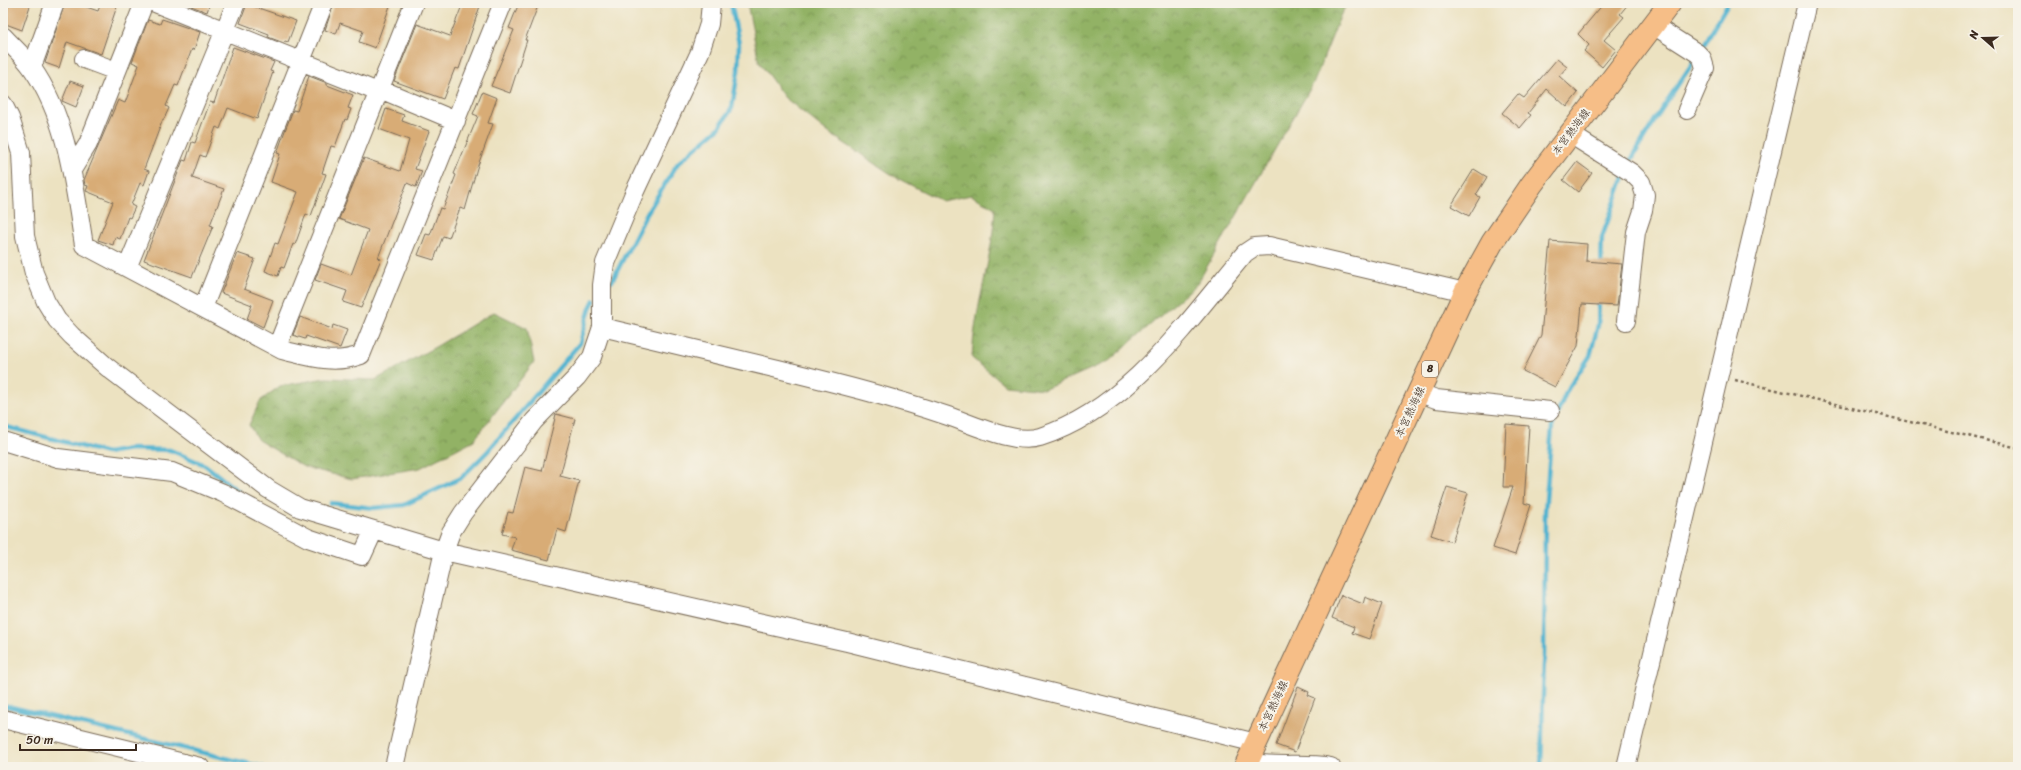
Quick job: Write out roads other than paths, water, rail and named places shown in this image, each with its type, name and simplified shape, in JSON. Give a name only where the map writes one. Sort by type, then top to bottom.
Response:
[{"type":"main road","name":"本宮熱海線","points":[[1250,758],[1420,393],[1465,292],[1492,243],[1532,184],[1670,3]]},
{"type":"street","points":[[32,67],[55,3]]},
{"type":"street","points":[[72,170],[88,144],[144,3]]},
{"type":"street","points":[[155,3],[456,121]]},
{"type":"street","points":[[127,268],[236,3]]},
{"type":"street","points":[[204,308],[324,3]]},
{"type":"street","points":[[277,347],[414,3]]},
{"type":"street","points":[[3,36],[32,67],[46,91],[55,114],[65,140],[72,170],[84,245],[277,347],[317,359],[346,360],[361,355],[503,3]]},
{"type":"street","points":[[394,767],[444,551],[451,532],[463,513],[534,421],[577,376],[592,357],[602,327],[602,286],[605,263],[635,191],[700,52],[709,24],[711,3]]},
{"type":"street","points":[[1626,767],[1807,3]]},
{"type":"street","points":[[1653,25],[1699,56],[1705,68],[1687,110]]},
{"type":"street","points":[[84,60],[116,71]]},
{"type":"street","points":[[3,104],[10,118],[21,153],[25,236],[34,274],[46,302],[57,320],[107,367],[268,489],[300,508],[444,551],[847,642],[1250,758],[1261,765],[1318,765],[1331,767]]},
{"type":"street","points":[[1570,134],[1626,170],[1641,182],[1645,195],[1643,211],[1636,232],[1626,321]]},
{"type":"street","points":[[602,327],[899,399],[998,434],[1038,438],[1072,425],[1123,390],[1162,351],[1245,254],[1254,247],[1269,246],[1465,292]]},
{"type":"street","points":[[1420,393],[1436,399],[1550,411]]},
{"type":"street","points":[[3,441],[65,459],[172,472],[222,493],[308,538],[362,556],[374,530]]},
{"type":"street","points":[[3,719],[200,767]]},
{"type":"waterway","points":[[612,281],[647,213],[678,163],[719,128],[732,108],[738,71],[739,44],[731,3]]},
{"type":"waterway","points":[[1701,50],[1728,3]]},
{"type":"waterway","points":[[1628,165],[1661,110],[1696,58]]},
{"type":"waterway","points":[[1601,268],[1602,237],[1625,174]]},
{"type":"waterway","points":[[331,503],[374,508],[404,505],[461,478],[488,451],[580,343],[590,308],[594,300]]},
{"type":"waterway","points":[[1541,767],[1544,660],[1545,512],[1552,427],[1567,390],[1590,356],[1598,325],[1599,300]]},
{"type":"waterway","points":[[3,426],[107,453],[130,449],[170,450],[205,465],[238,491]]},
{"type":"waterway","points":[[3,705],[263,767]]}]
